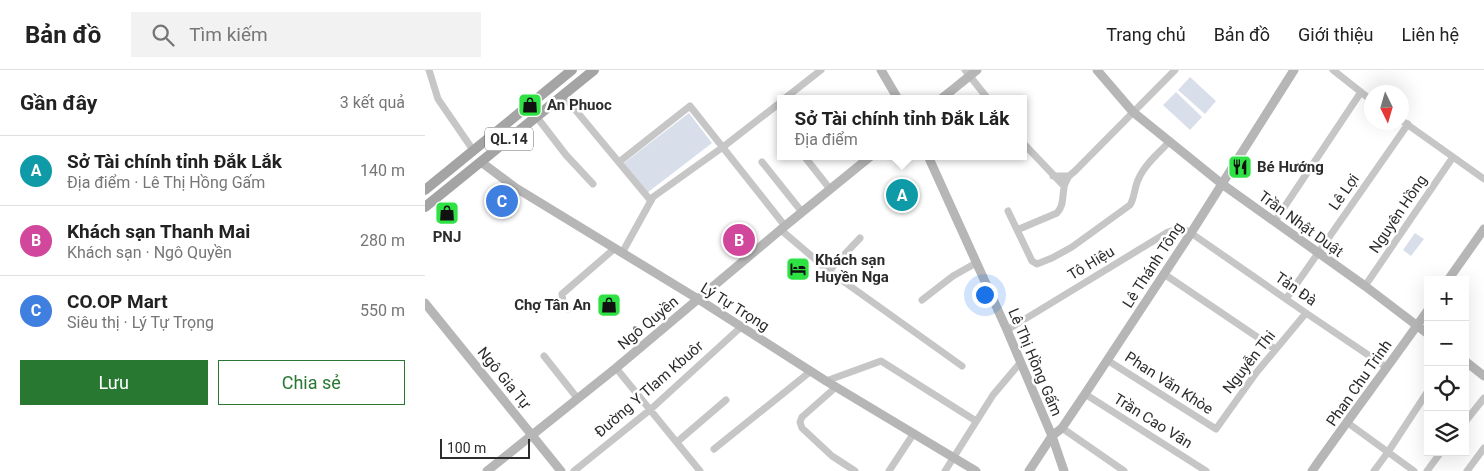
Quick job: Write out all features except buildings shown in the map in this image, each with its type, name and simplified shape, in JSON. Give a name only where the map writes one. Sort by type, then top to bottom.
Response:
[{"type":"main road","name":"QL.14","points":[[425,190],[572,70]]},
{"type":"main road","name":"QL.14","points":[[425,207],[594,70]]},
{"type":"main road","points":[[473,150],[481,162]]},
{"type":"street","points":[[429,70],[438,99],[473,150]]},
{"type":"street","points":[[790,95],[821,70]]},
{"type":"street","points":[[881,70],[896,95]]},
{"type":"street","name":"Trần Nhật Duật","points":[[1097,70],[1133,112],[1169,142],[1222,184],[1365,286],[1424,331]]},
{"type":"street","points":[[1017,230],[1057,213],[1061,208],[1064,186],[1069,176],[1175,70]]},
{"type":"street","name":"Lê Thánh Tông","points":[[1029,471],[1052,436],[1063,428],[1191,233],[1294,70]]},
{"type":"street","points":[[1333,70],[1364,94]]},
{"type":"street","points":[[945,95],[970,72],[985,95]]},
{"type":"street","points":[[1275,221],[1361,92]]},
{"type":"street","points":[[563,95],[651,201]]},
{"type":"street","points":[[568,309],[563,302],[562,294],[618,251],[653,197],[723,147],[777,105]]},
{"type":"street","points":[[619,162],[691,106],[783,228],[829,271],[962,366]]},
{"type":"street","points":[[536,116],[565,155],[593,184]]},
{"type":"street","points":[[1409,125],[1484,179]]},
{"type":"street","name":"Lê Lợi","points":[[1286,300],[1400,130]]},
{"type":"street","points":[[1008,211],[1034,264],[1039,264],[1063,252],[1130,205],[1138,179],[1169,142]]},
{"type":"street","points":[[1027,147],[1064,186]]},
{"type":"street","name":"Nguyên Hồng","points":[[1365,286],[1453,157]]},
{"type":"street","points":[[807,160],[830,189]]},
{"type":"street","name":"Ngô Quyền","points":[[487,471],[616,368],[801,212],[866,160]]},
{"type":"street","name":"Lê Thị Hồng Gấm","points":[[930,160],[1007,330],[1052,436],[1064,471]]},
{"type":"street","name":"Lý Tự Trọng","points":[[481,162],[515,188],[741,326],[826,381],[976,471]]},
{"type":"street","points":[[763,162],[801,212]]},
{"type":"street","points":[[1053,176],[1069,176]]},
{"type":"street","name":"Tô Hiệu","points":[[1007,330],[1168,232],[1181,228],[1191,233]]},
{"type":"street","points":[[1451,276],[1481,240],[1484,229]]},
{"type":"street","name":"Tản Đà","points":[[1191,233],[1386,367]]},
{"type":"street","points":[[829,271],[860,238]]},
{"type":"street","points":[[922,300],[953,276],[976,263]]},
{"type":"street","points":[[1164,274],[1275,349]]},
{"type":"street","name":"Ngô Gia Tự","points":[[425,303],[561,471]]},
{"type":"street","name":"Nguyễn Thi","points":[[1215,429],[1256,373],[1305,313]]},
{"type":"street","name":"Phan Chu Trinh","points":[[1312,471],[1424,316]]},
{"type":"street","name":"Đường Y Tlam Kbuôr","points":[[573,471],[651,409],[741,326]]},
{"type":"street","points":[[543,356],[578,399]]},
{"type":"street","name":"Phan Văn Khòe","points":[[1107,360],[1215,429]]},
{"type":"street","points":[[826,381],[881,361],[976,420]]},
{"type":"street","points":[[945,471],[993,395],[1020,363]]},
{"type":"street","points":[[1469,365],[1484,376]]},
{"type":"street","points":[[616,368],[700,471]]},
{"type":"street","points":[[714,449],[811,371]]},
{"type":"street","points":[[836,387],[802,417],[800,422],[802,428],[832,456],[855,471]]},
{"type":"street","name":"Trần Cao Vân","points":[[1085,394],[1206,471]]},
{"type":"street","points":[[1373,471],[1388,452],[1424,397]]},
{"type":"street","points":[[1469,417],[1484,398]]},
{"type":"street","points":[[677,442],[726,400]]},
{"type":"street","points":[[1347,423],[1414,471]]},
{"type":"street","points":[[1063,428],[1124,471]]},
{"type":"street","points":[[889,471],[914,433]]},
{"type":"street","points":[[1467,471],[1484,448]]},
{"type":"street","points":[[1427,471],[1438,456]]},
{"type":"shaded area","points":[[1190,77],[1216,101],[1205,114],[1178,90]]},
{"type":"shaded area","points":[[1176,92],[1202,117],[1190,130],[1163,105]]},
{"type":"shaded area","points":[[689,113],[712,143],[647,193],[624,163]]},
{"type":"shaded area","points":[[1415,233],[1424,239],[1411,256],[1403,250]]},
{"type":"place","name":"An Phuoc","points":[[530,105]]},
{"type":"place","name":"Bé Hướng","points":[[1240,167]]},
{"type":"place","name":"Sở Tài chính tỉnh Đắk Lắk","points":[[902,195]]},
{"type":"place","name":"CO.OP Mart","points":[[502,201]]},
{"type":"place","name":"PNJ","points":[[447,213]]},
{"type":"place","name":"Khách sạn Thanh Mai","points":[[739,240]]},
{"type":"place","name":"Khách sạn Huyền Nga","points":[[798,269]]},
{"type":"place","name":"Chợ Tân An","points":[[609,305]]}]
